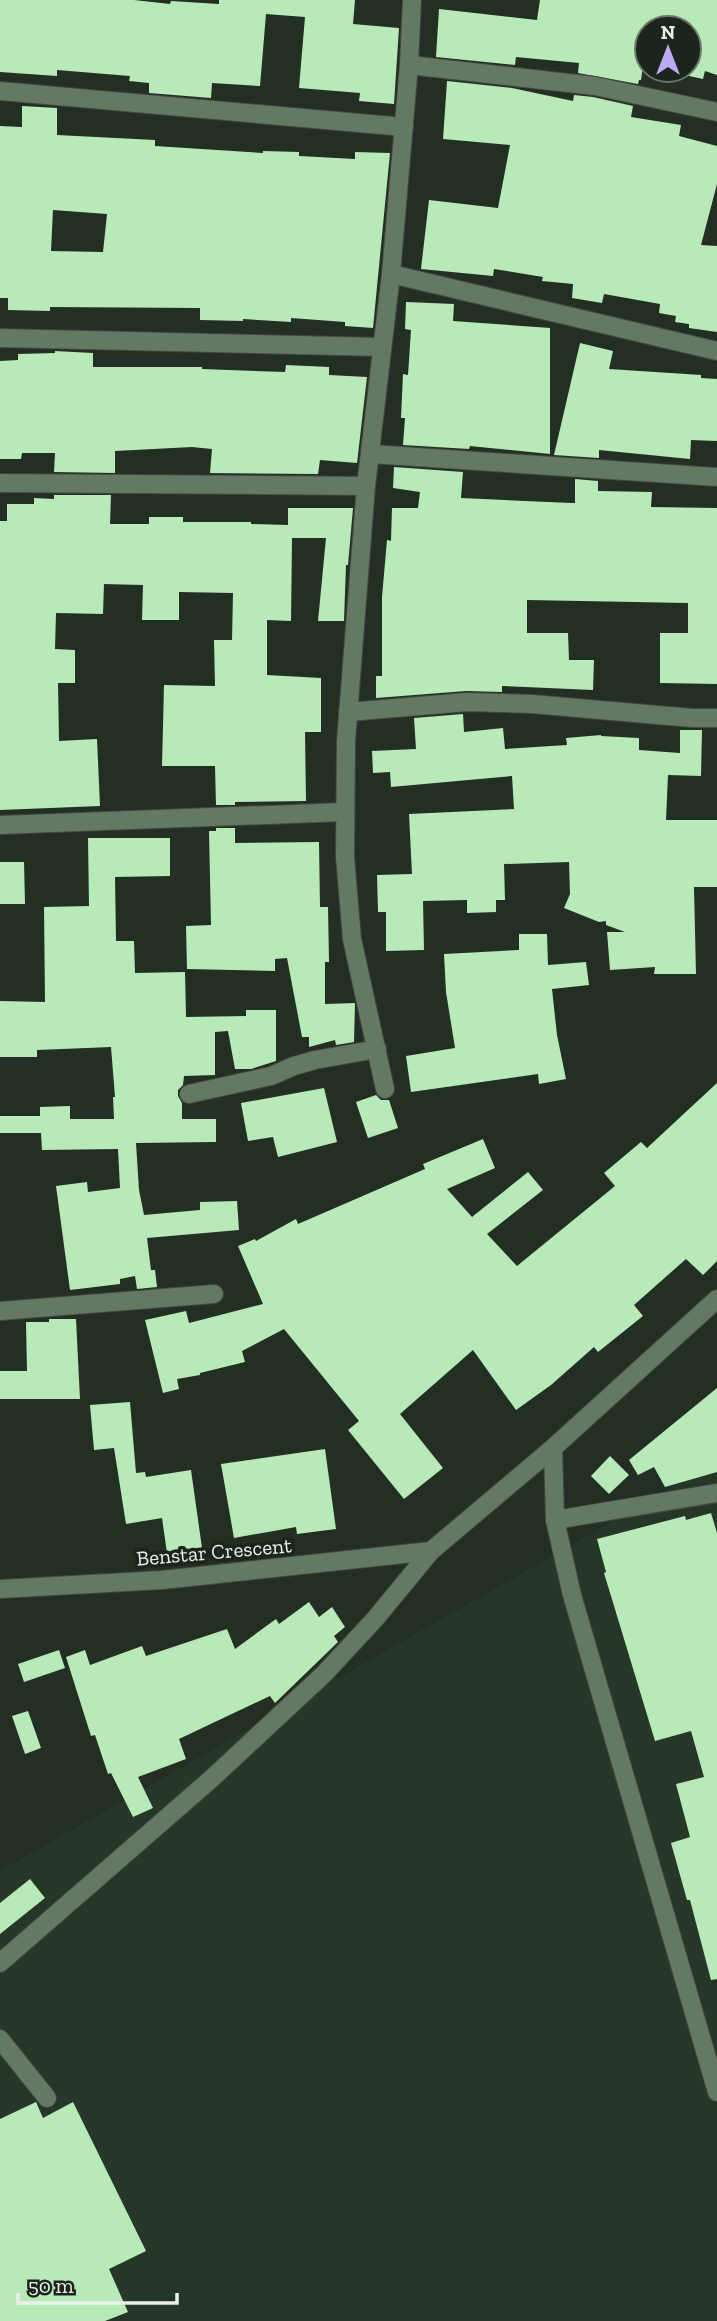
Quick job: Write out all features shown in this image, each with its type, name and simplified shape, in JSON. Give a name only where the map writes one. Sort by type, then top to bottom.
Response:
[{"type":"street","points":[[385,1089],[352,939],[344,812],[348,712],[366,486],[391,274],[409,65],[411,0]]},
{"type":"street","points":[[409,65],[595,86],[717,112]]},
{"type":"street","points":[[0,91],[404,127]]},
{"type":"street","points":[[391,274],[717,351]]},
{"type":"street","points":[[0,338],[382,347]]},
{"type":"street","points":[[371,454],[717,477]]},
{"type":"street","points":[[0,483],[366,486]]},
{"type":"street","points":[[348,712],[467,702],[532,704],[692,719],[717,718]]},
{"type":"street","points":[[0,825],[344,812]]},
{"type":"street","points":[[189,1094],[271,1076],[315,1060],[377,1049]]},
{"type":"street","points":[[0,1311],[214,1294]]},
{"type":"street","points":[[0,1963],[210,1780],[324,1674],[375,1619],[431,1551],[554,1448],[717,1299]]},
{"type":"street","points":[[554,1448],[555,1520],[572,1595],[717,2092]]},
{"type":"street","points":[[555,1520],[717,1493]]},
{"type":"street","name":"Benstar Crescent","points":[[0,1589],[162,1580],[431,1551]]},
{"type":"street","points":[[0,2039],[47,2098]]},
{"type":"shaded area","points":[[717,1462],[717,2321],[0,2321],[0,1871]]},
{"type":"building","points":[[0,0],[134,0],[170,4],[171,1],[219,4],[219,0],[355,0],[353,24],[399,28],[394,104],[359,101],[360,93],[299,88],[305,17],[266,14],[260,86],[212,83],[211,98],[149,93],[149,83],[129,81],[130,76],[57,70],[57,76],[0,72]]},
{"type":"building","points":[[540,0],[717,0],[717,75],[705,71],[703,79],[703,14],[633,14],[633,83],[578,73],[579,63],[516,57],[515,65],[436,57],[439,9],[537,20]]},
{"type":"building","points":[[447,81],[512,88],[573,101],[574,95],[593,97],[633,106],[631,117],[681,125],[679,136],[717,146],[717,184],[701,245],[717,246],[717,332],[689,328],[689,324],[675,322],[676,316],[659,313],[660,304],[604,294],[602,303],[572,298],[573,284],[542,281],[543,277],[494,269],[493,276],[421,269],[429,200],[498,208],[510,145],[443,139]]},
{"type":"building","points":[[22,106],[57,108],[57,135],[155,140],[155,146],[263,153],[299,152],[299,156],[355,159],[355,152],[390,153],[373,328],[345,326],[345,322],[291,318],[291,322],[200,320],[200,308],[50,307],[50,311],[8,310],[8,298],[0,298],[0,126],[22,127]],"holes":[[[53,210],[107,214],[103,252],[51,251]]]},
{"type":"building","points":[[406,302],[454,304],[453,321],[550,328],[550,454],[470,446],[469,449],[403,445],[403,374],[408,375],[411,330],[405,329]]},
{"type":"building","points":[[580,343],[613,351],[609,369],[701,375],[701,378],[717,379],[717,441],[691,440],[690,459],[599,450],[599,458],[554,455]]},
{"type":"building","points":[[55,351],[93,353],[93,367],[202,367],[285,372],[286,365],[329,367],[329,375],[367,377],[357,463],[320,460],[318,474],[210,473],[212,449],[192,447],[115,451],[115,473],[54,472],[55,453],[22,453],[21,459],[0,459],[0,361],[18,360],[18,354]]},
{"type":"building","points":[[394,467],[463,472],[461,498],[575,503],[575,479],[598,481],[598,491],[652,492],[651,507],[717,508],[717,684],[660,683],[660,633],[688,633],[688,603],[527,600],[527,633],[568,633],[569,660],[594,660],[593,690],[502,686],[502,692],[466,691],[376,698],[376,676],[382,676],[382,597],[387,540],[391,541],[392,508],[418,508],[420,492],[393,488]]},
{"type":"building","points":[[54,495],[111,495],[110,524],[149,524],[149,517],[183,517],[183,522],[288,525],[288,508],[353,508],[346,565],[344,621],[318,621],[326,538],[292,538],[291,621],[267,620],[267,675],[321,678],[321,732],[305,732],[306,801],[235,802],[235,805],[216,805],[215,766],[162,766],[164,685],[215,686],[214,640],[232,640],[233,593],[179,592],[179,620],[142,620],[143,585],[104,584],[103,614],[56,613],[55,649],[75,650],[75,683],[58,683],[59,741],[97,739],[100,806],[0,810],[0,521],[7,521],[7,504],[34,504],[34,498],[54,499]]},
{"type":"building","points":[[463,714],[464,732],[503,728],[505,749],[567,745],[566,738],[601,735],[639,738],[639,750],[680,753],[680,730],[702,730],[701,776],[668,775],[666,820],[717,820],[717,887],[694,887],[696,974],[654,974],[655,967],[610,970],[607,932],[625,932],[606,925],[606,921],[599,922],[564,908],[570,894],[569,862],[504,864],[505,900],[496,900],[496,912],[467,913],[467,900],[423,901],[424,950],[386,951],[386,912],[378,912],[377,875],[412,874],[409,814],[514,809],[512,776],[391,787],[390,772],[373,773],[372,751],[416,749],[414,718]]},
{"type":"building","points":[[216,828],[235,828],[235,843],[319,842],[320,907],[328,907],[329,962],[325,962],[325,1004],[355,1003],[354,1042],[336,1045],[335,1040],[309,1047],[309,1037],[302,1037],[287,958],[275,959],[275,971],[187,969],[186,926],[211,925],[209,831],[216,831]]},
{"type":"building","points":[[88,838],[170,838],[170,876],[115,877],[116,941],[134,941],[135,973],[185,972],[186,1017],[246,1016],[246,1010],[276,1010],[276,1061],[251,1069],[235,1069],[228,1031],[215,1032],[215,1075],[184,1076],[183,1085],[178,1090],[182,1103],[182,1119],[216,1119],[216,1142],[136,1143],[139,1190],[144,1215],[200,1210],[200,1202],[237,1201],[239,1230],[147,1238],[151,1270],[155,1270],[157,1287],[137,1289],[135,1276],[120,1279],[120,1284],[70,1290],[56,1186],[87,1182],[88,1192],[120,1188],[118,1149],[42,1150],[41,1133],[0,1133],[0,1116],[40,1116],[40,1107],[70,1106],[70,1119],[114,1119],[111,1047],[37,1050],[37,1057],[0,1057],[0,1001],[45,1002],[44,907],[89,906]]},
{"type":"building","points":[[0,862],[24,862],[25,904],[0,904]]},
{"type":"building","points":[[519,934],[547,934],[548,965],[586,962],[589,985],[552,989],[557,1035],[566,1079],[539,1084],[538,1074],[411,1092],[406,1056],[455,1048],[446,992],[444,954],[519,950]]},
{"type":"building","points":[[717,1083],[717,1261],[703,1275],[686,1259],[634,1305],[643,1316],[598,1352],[594,1347],[551,1385],[516,1410],[473,1350],[400,1414],[443,1468],[404,1499],[348,1430],[359,1421],[284,1329],[242,1351],[245,1362],[177,1379],[179,1389],[163,1393],[145,1320],[186,1311],[189,1323],[263,1304],[238,1246],[255,1239],[256,1241],[296,1219],[298,1224],[425,1169],[423,1164],[483,1139],[495,1168],[447,1189],[472,1217],[528,1172],[543,1190],[487,1234],[517,1266],[615,1186],[604,1173],[641,1142],[647,1148]]},
{"type":"building","points":[[324,1088],[337,1142],[278,1157],[273,1137],[248,1141],[241,1103]]},
{"type":"building","points":[[376,1095],[381,1100],[389,1100],[398,1128],[368,1138],[356,1102]]},
{"type":"building","points":[[49,1319],[76,1319],[80,1399],[0,1399],[0,1371],[27,1371],[26,1322],[49,1322]]},
{"type":"building","points":[[717,1388],[717,1472],[665,1487],[654,1467],[638,1475],[629,1460]]},
{"type":"building","points":[[130,1402],[136,1473],[145,1472],[146,1477],[191,1470],[202,1548],[167,1553],[162,1518],[126,1524],[114,1448],[94,1450],[90,1405]]},
{"type":"building","points":[[325,1449],[336,1529],[297,1534],[296,1527],[234,1538],[221,1464]]},
{"type":"building","points":[[610,1456],[629,1475],[609,1494],[591,1476]]},
{"type":"building","points":[[711,1513],[717,1533],[717,1979],[711,1980],[690,1900],[687,1900],[671,1843],[690,1837],[676,1784],[704,1777],[691,1731],[655,1741],[604,1573],[606,1572],[597,1539],[685,1516],[686,1520]]},
{"type":"building","points":[[309,1602],[319,1617],[332,1607],[345,1627],[334,1636],[338,1642],[275,1703],[270,1696],[179,1739],[186,1759],[138,1777],[153,1808],[133,1817],[111,1773],[108,1774],[95,1735],[91,1736],[66,1657],[85,1650],[90,1665],[142,1646],[146,1656],[227,1629],[235,1649],[276,1619],[279,1624]]},
{"type":"building","points":[[59,1650],[65,1668],[24,1682],[18,1664]]},
{"type":"building","points":[[28,1711],[41,1748],[25,1754],[12,1716]]},
{"type":"building","points":[[30,1879],[45,1898],[0,1934],[0,1903]]},
{"type":"building","points":[[36,2102],[43,2118],[73,2102],[146,2251],[109,2269],[128,2312],[105,2321],[0,2321],[0,2119]]}]
